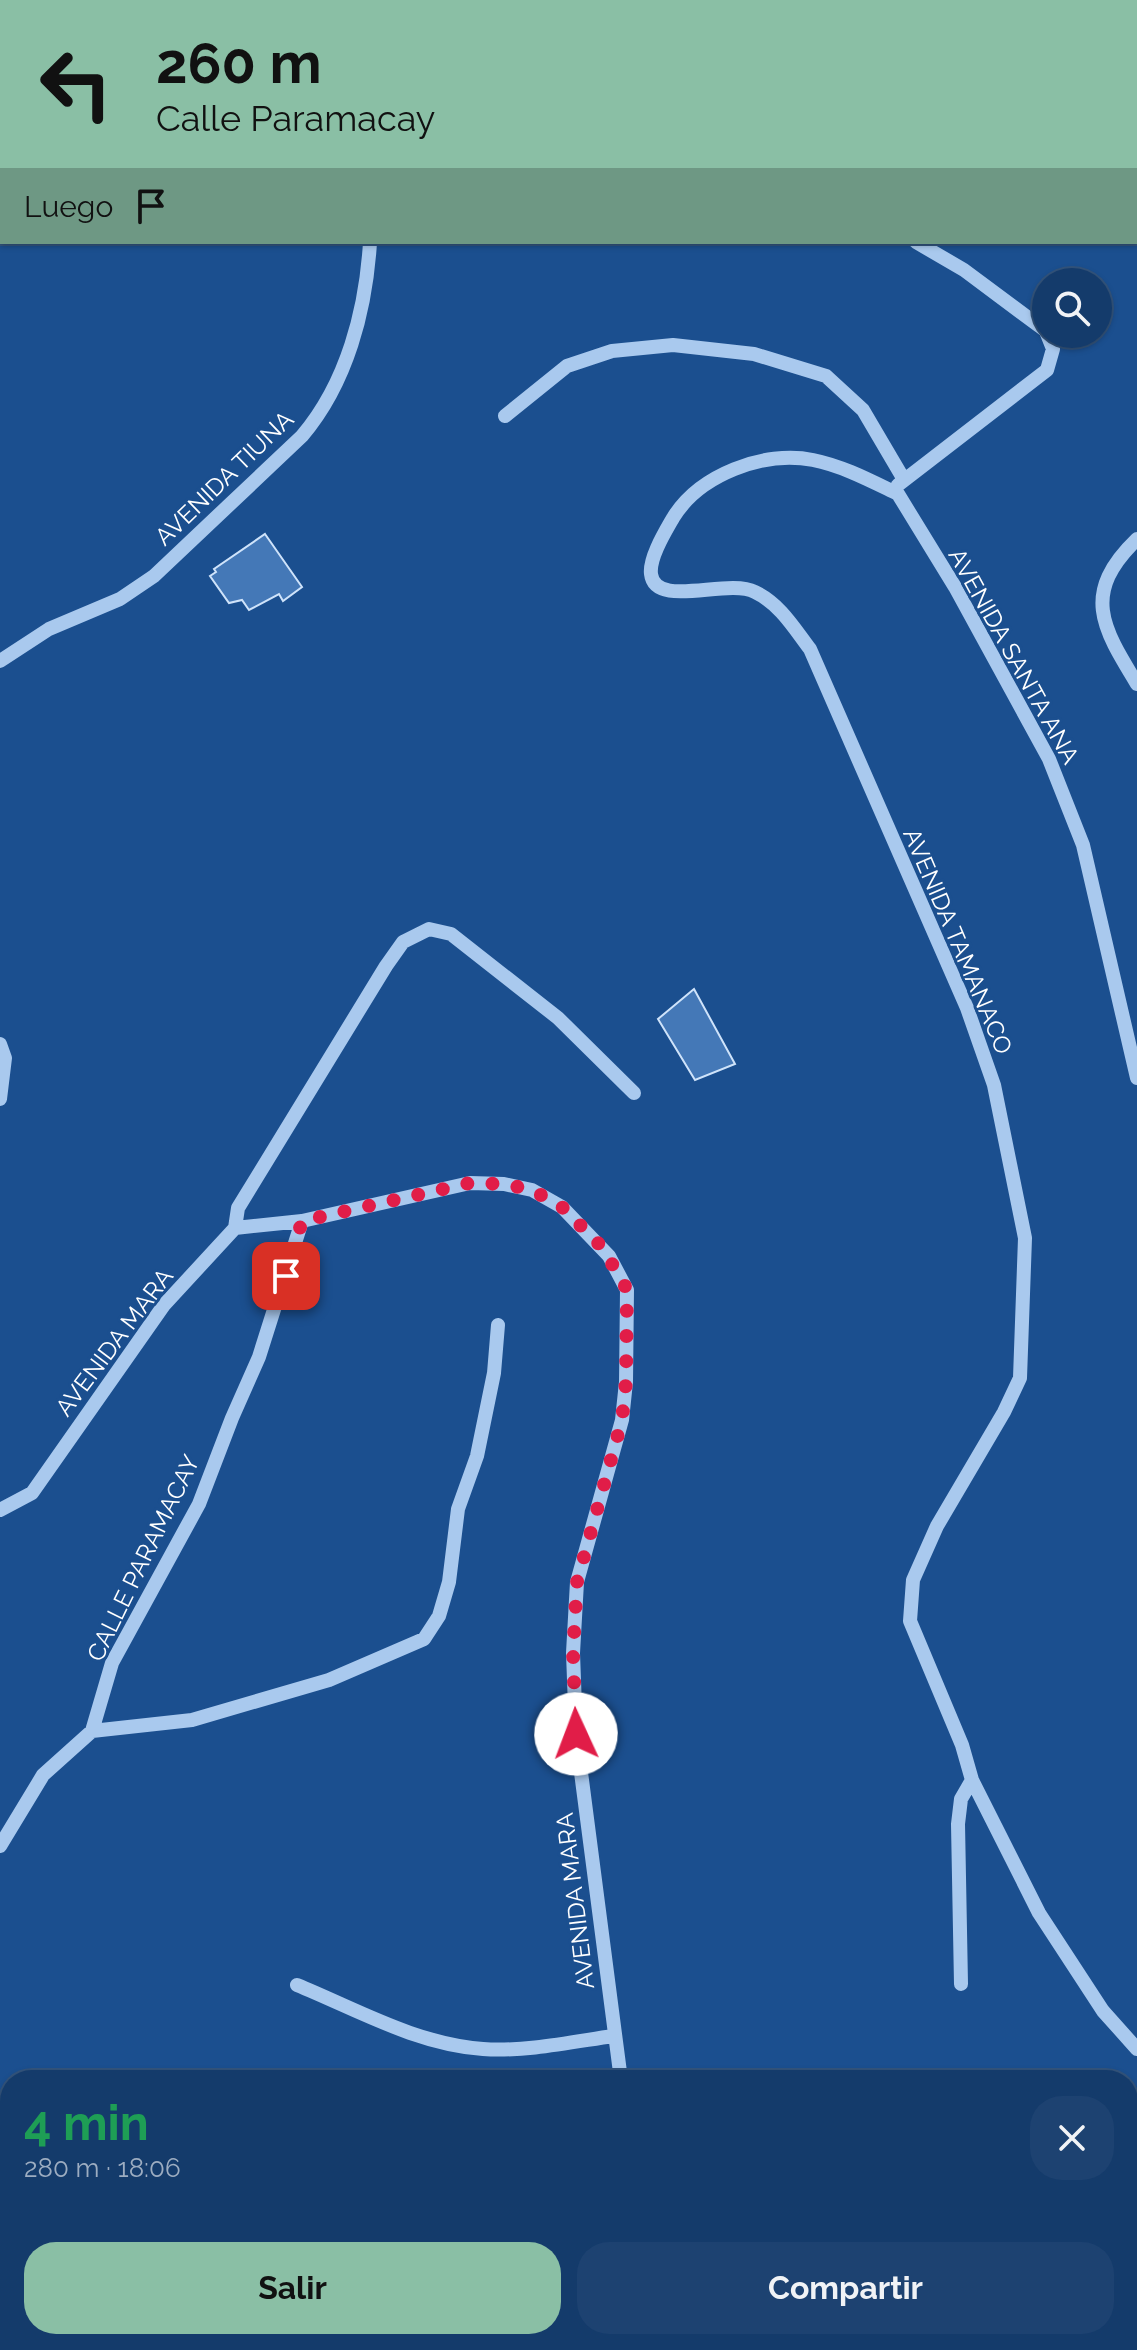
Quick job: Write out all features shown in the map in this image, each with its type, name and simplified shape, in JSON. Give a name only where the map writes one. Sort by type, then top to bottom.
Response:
[{"type":"street","name":"AVENIDA TIUNA","points":[[0,661],[49,629],[120,599],[154,576],[302,436],[324,411],[347,357],[366,292],[370,244]]},
{"type":"street","points":[[919,244],[975,277],[1032,321]]},
{"type":"street","points":[[505,416],[567,366],[612,351],[673,345],[754,354],[826,376],[863,410],[903,478]]},
{"type":"street","points":[[898,494],[903,478],[1047,370],[1053,348]]},
{"type":"street","name":"AVENIDA TAMANACO","points":[[898,494],[840,467],[810,459],[748,465],[720,475],[696,491],[664,532],[650,572],[655,586],[666,593],[727,586],[755,591],[784,613],[810,649],[967,1008],[994,1085],[1025,1238],[1020,1378],[1004,1412],[937,1526],[913,1580],[910,1621],[962,1745],[972,1780],[1039,1913],[1103,2011],[1137,2049]]},
{"type":"street","name":"AVENIDA SANTA ANA","points":[[898,494],[955,587],[1049,759],[1083,845],[1137,1078]]},
{"type":"street","points":[[1137,539],[1118,557],[1105,585],[1101,616],[1112,643],[1137,684]]},
{"type":"street","points":[[235,1228],[238,1208],[386,966],[403,942],[429,929],[451,934],[558,1018],[634,1093]]},
{"type":"street","points":[[0,1044],[5,1058],[0,1099]]},
{"type":"street","name":"AVENIDA MARA","points":[[0,1510],[32,1493],[164,1305],[235,1228],[302,1221],[470,1183],[532,1190],[562,1207],[587,1229],[609,1256],[627,1290],[626,1382],[622,1420],[577,1582],[573,1653],[576,1734],[619,2070]]},
{"type":"street","name":"CALLE PARAMACAY","points":[[92,1731],[112,1663],[199,1504],[259,1357],[302,1221]]},
{"type":"street","points":[[0,1846],[43,1775],[92,1731],[192,1720],[329,1680],[424,1639],[439,1616],[449,1582],[458,1509],[477,1456],[494,1373],[498,1325]]},
{"type":"street","points":[[961,1984],[958,1824],[961,1799],[972,1780]]},
{"type":"street","points":[[297,1985],[402,2032],[446,2044],[485,2050],[613,2036]]},
{"type":"building","points":[[265,534],[302,587],[283,601],[279,594],[249,610],[242,600],[229,603],[210,576],[216,572],[214,569]]},
{"type":"building","points":[[694,989],[735,1064],[695,1080],[658,1019]]},
{"type":"route","points":[[286,1276],[302,1221],[370,1203],[470,1183],[504,1184],[532,1190],[562,1207],[587,1229],[609,1256],[627,1290],[626,1382],[622,1420],[577,1582],[573,1653],[576,1734]]}]
